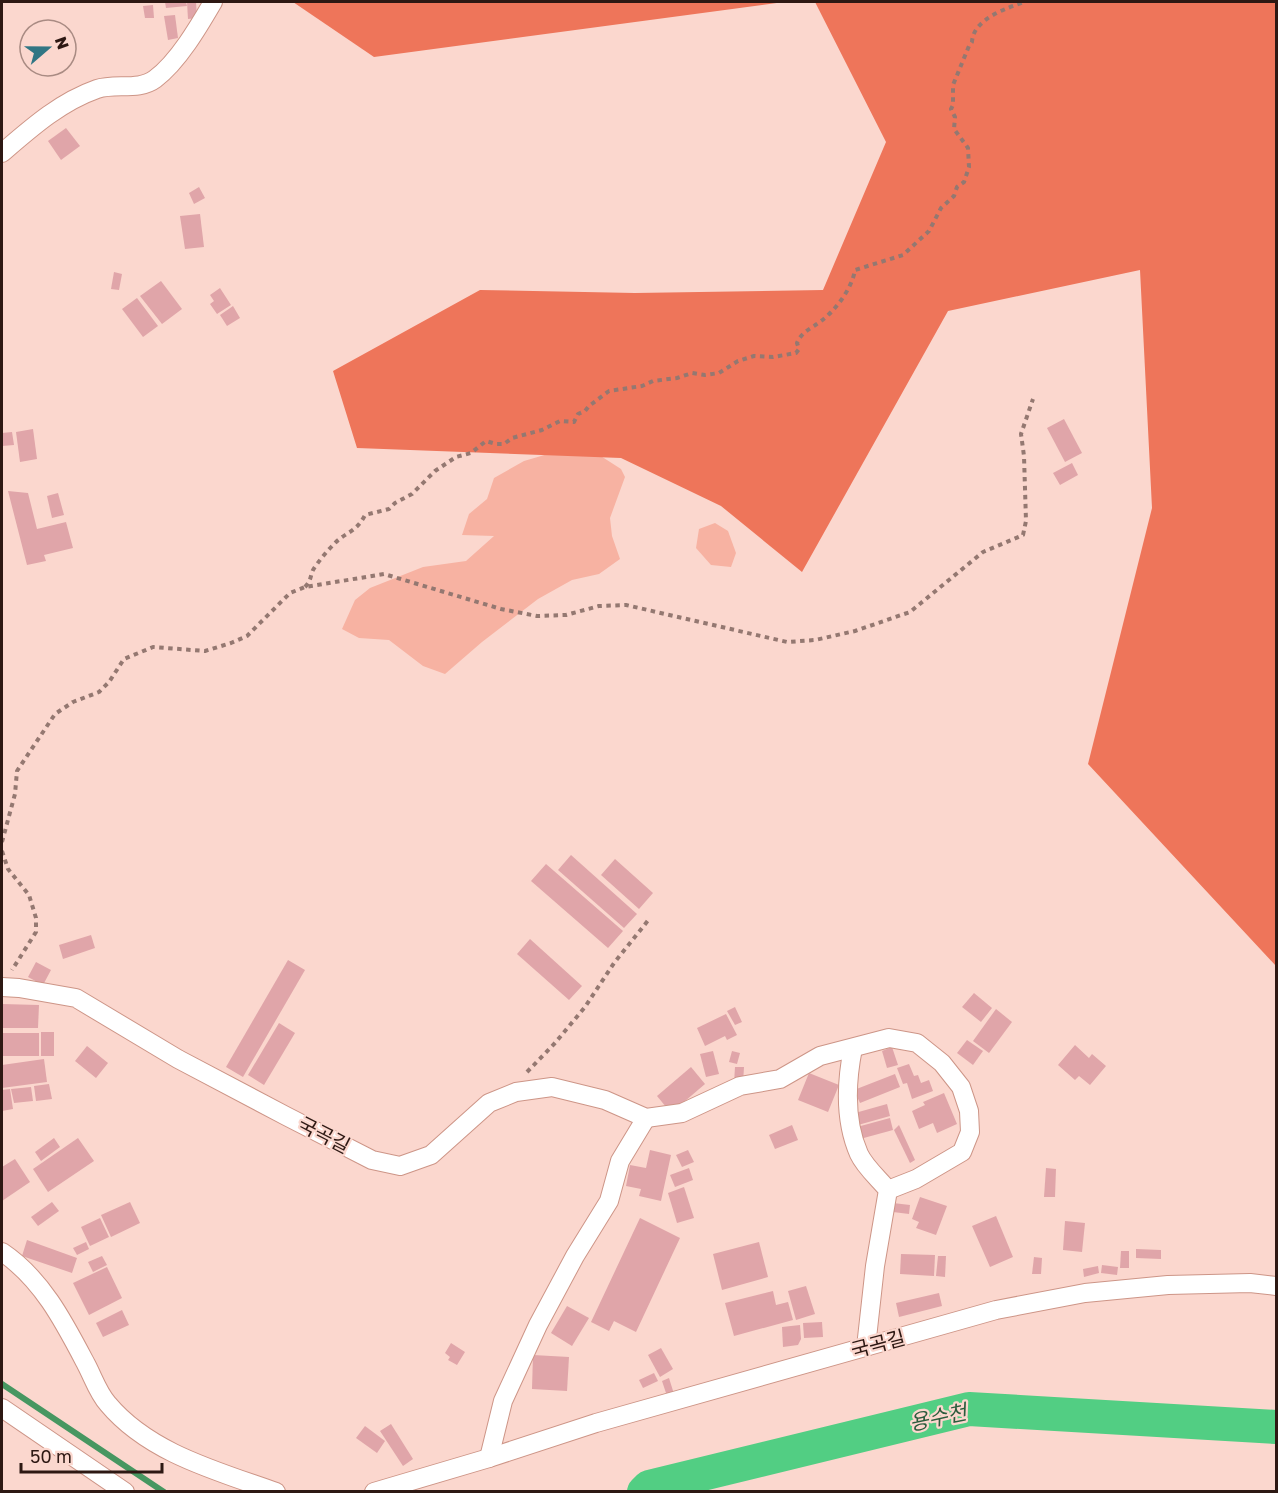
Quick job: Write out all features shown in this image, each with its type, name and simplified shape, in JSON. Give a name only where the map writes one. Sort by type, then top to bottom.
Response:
[{"type":"street","points":[[2,153],[53,111],[98,88],[136,86],[154,80],[179,54],[213,2]]},
{"type":"street","name":"국곡길","points":[[4,982],[19,988],[76,998],[178,1059],[286,1116],[372,1160],[400,1166],[431,1155],[489,1103],[516,1092],[552,1087],[605,1100],[646,1118]]},
{"type":"street","points":[[489,1458],[503,1401],[575,1256],[609,1201],[620,1161],[646,1118],[682,1113],[740,1086],[780,1079],[820,1056],[889,1038],[917,1043],[942,1063],[961,1087],[969,1111],[970,1132],[962,1152],[916,1179],[888,1191]]},
{"type":"street","points":[[853,1048],[847,1077],[848,1119],[859,1155],[888,1191],[875,1266],[866,1347]]},
{"type":"street","points":[[2,1252],[14,1260],[43,1290],[67,1328],[106,1402],[129,1427],[166,1450],[229,1476],[276,1491]]},
{"type":"street","name":"국곡길","points":[[374,1491],[489,1458],[596,1423],[996,1310],[1085,1293],[1168,1286],[1250,1283],[1276,1286]]},
{"type":"street","points":[[2,1408],[125,1491]]},
{"type":"path","points":[[305,587],[310,582],[312,571],[335,542],[350,534],[365,515],[389,509],[395,502],[412,494],[435,471],[456,457],[471,453],[486,441],[504,444],[512,438],[542,430],[560,421],[574,422],[578,414],[609,391],[642,386],[653,381],[677,378],[692,373],[705,375],[719,373],[738,361],[754,356],[773,357],[795,353],[799,349],[797,343],[800,335],[820,322],[837,304],[853,278],[855,270],[903,255],[929,231],[942,208],[954,196],[957,187],[964,182],[969,167],[968,148],[954,129],[955,117],[951,109],[953,85],[972,42],[972,37],[979,27],[995,12],[1024,2]]},
{"type":"path","points":[[2,842],[15,794],[17,771],[56,714],[73,702],[99,692],[109,682],[124,658],[153,647],[206,651],[231,643],[247,636],[290,593],[305,587],[384,574],[501,609],[537,616],[566,615],[599,606],[626,605],[787,642],[815,640],[855,631],[910,612],[983,552],[1023,535],[1026,521],[1021,434],[1033,399]]},
{"type":"path","points":[[2,851],[8,869],[29,895],[36,918],[36,932],[4,982]]},
{"type":"path","points":[[507,1096],[585,1007],[614,963],[650,918]]},
{"type":"shaded area","points":[[293,2],[784,2],[374,57]]},
{"type":"shaded area","points":[[815,2],[1276,2],[1276,966],[1088,764],[1152,508],[1140,270],[948,311],[802,572],[721,506],[621,458],[357,448],[333,371],[480,290],[635,293],[823,290],[886,142]]},
{"type":"shaded area","points":[[582,444],[621,469],[625,477],[610,518],[612,536],[620,559],[599,574],[572,580],[538,599],[445,674],[423,666],[389,640],[359,638],[342,629],[355,600],[370,588],[423,567],[466,561],[494,536],[462,535],[469,514],[487,499],[494,478],[524,461]]},
{"type":"shaded area","points":[[715,523],[728,531],[736,553],[731,567],[711,565],[696,548],[699,529]]},
{"type":"building","points":[[165,2],[186,2],[187,6],[166,8]]},
{"type":"building","points":[[187,2],[196,2],[197,18],[188,19]]},
{"type":"building","points":[[153,5],[154,18],[145,18],[143,6]]},
{"type":"building","points":[[175,15],[178,38],[168,40],[164,16]]},
{"type":"building","points":[[66,128],[80,146],[61,160],[48,141]]},
{"type":"building","points":[[199,187],[205,198],[194,204],[189,193]]},
{"type":"building","points":[[200,214],[204,247],[185,249],[180,216]]},
{"type":"building","points":[[114,272],[122,274],[119,290],[111,289]]},
{"type":"building","points":[[161,281],[182,309],[162,324],[140,296]]},
{"type":"building","points":[[220,288],[231,305],[217,314],[210,304],[214,301],[210,295]]},
{"type":"building","points":[[137,298],[158,326],[143,337],[122,309]]},
{"type":"building","points":[[233,306],[240,318],[227,326],[220,315]]},
{"type":"building","points":[[1064,419],[1082,453],[1065,462],[1047,428]]},
{"type":"building","points":[[33,429],[37,459],[20,462],[16,432]]},
{"type":"building","points":[[12,432],[14,445],[2,446],[2,433]]},
{"type":"building","points":[[1072,463],[1078,475],[1060,485],[1053,473]]},
{"type":"building","points":[[8,491],[28,493],[37,529],[66,522],[73,548],[44,555],[46,561],[27,565]]},
{"type":"building","points":[[58,493],[64,515],[52,518],[47,496]]},
{"type":"building","points":[[571,855],[637,914],[624,928],[558,870]]},
{"type":"building","points":[[615,859],[653,893],[639,909],[601,875]]},
{"type":"building","points":[[546,864],[623,931],[608,948],[531,881]]},
{"type":"building","points":[[91,935],[95,948],[63,959],[59,945]]},
{"type":"building","points":[[530,939],[582,986],[569,1000],[517,954]]},
{"type":"building","points":[[288,960],[305,970],[243,1077],[226,1067]]},
{"type":"building","points":[[36,962],[51,970],[43,985],[28,977]]},
{"type":"building","points":[[974,993],[992,1008],[981,1022],[962,1007]]},
{"type":"building","points":[[2,1004],[39,1005],[38,1028],[2,1028]]},
{"type":"building","points":[[735,1007],[742,1022],[735,1025],[727,1011]]},
{"type":"building","points":[[996,1009],[1012,1022],[989,1053],[973,1041]]},
{"type":"building","points":[[726,1014],[737,1035],[727,1040],[725,1036],[705,1046],[697,1028]]},
{"type":"building","points":[[279,1023],[295,1033],[264,1085],[248,1075]]},
{"type":"building","points":[[41,1032],[54,1032],[54,1056],[41,1056]]},
{"type":"building","points":[[2,1033],[39,1033],[39,1056],[2,1056]]},
{"type":"building","points":[[967,1040],[983,1051],[973,1065],[957,1053]]},
{"type":"building","points":[[1075,1045],[1089,1058],[1092,1054],[1106,1066],[1090,1085],[1079,1076],[1075,1080],[1058,1065]]},
{"type":"building","points":[[87,1046],[108,1063],[96,1078],[75,1061]]},
{"type":"building","points":[[892,1047],[898,1065],[887,1068],[882,1051]]},
{"type":"building","points":[[713,1051],[719,1074],[706,1077],[700,1054]]},
{"type":"building","points":[[732,1051],[740,1053],[737,1064],[729,1062]]},
{"type":"building","points":[[44,1059],[47,1082],[2,1088],[2,1065]]},
{"type":"building","points":[[909,1064],[914,1076],[918,1075],[921,1083],[929,1080],[933,1091],[912,1099],[907,1083],[903,1084],[897,1068]]},
{"type":"building","points":[[691,1067],[705,1084],[671,1113],[657,1096]]},
{"type":"building","points":[[735,1067],[744,1067],[743,1084],[734,1084]]},
{"type":"building","points":[[809,1073],[839,1085],[828,1112],[798,1100]]},
{"type":"building","points":[[895,1074],[900,1087],[860,1103],[854,1090]]},
{"type":"building","points":[[49,1084],[52,1099],[36,1101],[34,1086]]},
{"type":"building","points":[[31,1087],[33,1101],[14,1103],[11,1089]]},
{"type":"building","points":[[10,1089],[13,1109],[2,1111],[2,1090]]},
{"type":"building","points":[[944,1093],[957,1124],[937,1133],[933,1123],[919,1129],[912,1111],[925,1105],[923,1102]]},
{"type":"building","points":[[887,1104],[890,1116],[858,1125],[855,1113]]},
{"type":"building","points":[[890,1118],[893,1130],[860,1139],[857,1127]]},
{"type":"building","points":[[792,1125],[798,1140],[775,1149],[769,1135]]},
{"type":"building","points":[[899,1125],[915,1160],[910,1163],[894,1130]]},
{"type":"building","points":[[54,1138],[60,1147],[41,1161],[35,1152]]},
{"type":"building","points":[[78,1138],[94,1161],[48,1192],[33,1169]]},
{"type":"building","points":[[650,1150],[671,1155],[661,1201],[639,1196],[641,1189],[626,1186],[630,1165],[646,1168]]},
{"type":"building","points":[[688,1150],[694,1162],[682,1167],[676,1155]]},
{"type":"building","points":[[15,1159],[30,1182],[2,1201],[2,1167]]},
{"type":"building","points":[[689,1168],[693,1180],[675,1187],[670,1175]]},
{"type":"building","points":[[1046,1168],[1056,1169],[1055,1197],[1044,1197]]},
{"type":"building","points":[[684,1187],[694,1218],[677,1223],[668,1193]]},
{"type":"building","points":[[920,1197],[947,1206],[936,1235],[916,1228],[919,1222],[912,1219]]},
{"type":"building","points":[[52,1202],[59,1211],[38,1226],[31,1217]]},
{"type":"building","points":[[130,1202],[140,1223],[111,1237],[101,1215]]},
{"type":"building","points":[[893,1203],[910,1205],[909,1214],[893,1212]]},
{"type":"building","points":[[996,1216],[1013,1257],[990,1267],[972,1226]]},
{"type":"building","points":[[100,1218],[109,1237],[90,1246],[81,1227]]},
{"type":"building","points":[[640,1218],[680,1238],[636,1332],[614,1321],[609,1331],[591,1322]]},
{"type":"building","points":[[1065,1221],[1085,1223],[1082,1252],[1063,1250]]},
{"type":"building","points":[[27,1240],[77,1258],[72,1273],[22,1256]]},
{"type":"building","points":[[86,1242],[89,1249],[77,1255],[73,1248]]},
{"type":"building","points":[[759,1242],[768,1277],[722,1290],[713,1254]]},
{"type":"building","points":[[1136,1249],[1161,1250],[1161,1259],[1136,1258]]},
{"type":"building","points":[[1121,1251],[1129,1251],[1129,1268],[1120,1268]]},
{"type":"building","points":[[901,1254],[935,1255],[934,1276],[900,1274]]},
{"type":"building","points":[[102,1256],[107,1265],[93,1272],[88,1262]]},
{"type":"building","points":[[938,1256],[946,1256],[945,1277],[936,1276]]},
{"type":"building","points":[[1034,1257],[1042,1258],[1041,1274],[1032,1274]]},
{"type":"building","points":[[1102,1265],[1118,1267],[1117,1275],[1101,1273]]},
{"type":"building","points":[[1098,1266],[1099,1273],[1084,1277],[1083,1269]]},
{"type":"building","points":[[107,1267],[122,1298],[89,1315],[73,1283]]},
{"type":"building","points":[[806,1286],[815,1314],[796,1320],[788,1291]]},
{"type":"building","points":[[773,1291],[776,1305],[788,1302],[793,1320],[734,1336],[725,1303]]},
{"type":"building","points":[[939,1293],[942,1306],[899,1317],[896,1303]]},
{"type":"building","points":[[567,1306],[589,1318],[572,1346],[551,1333]]},
{"type":"building","points":[[122,1310],[129,1325],[103,1337],[96,1323]]},
{"type":"building","points":[[822,1322],[823,1337],[804,1338],[803,1323]]},
{"type":"building","points":[[800,1325],[801,1339],[798,1345],[783,1347],[782,1327]]},
{"type":"building","points":[[451,1343],[465,1352],[457,1365],[448,1360],[450,1357],[445,1353]]},
{"type":"building","points":[[661,1348],[673,1369],[660,1377],[648,1355]]},
{"type":"building","points":[[533,1355],[569,1357],[567,1391],[532,1389]]},
{"type":"building","points":[[654,1373],[658,1381],[643,1388],[639,1380]]},
{"type":"building","points":[[669,1378],[674,1394],[667,1396],[662,1381]]},
{"type":"building","points":[[391,1424],[413,1459],[403,1466],[380,1431]]},
{"type":"building","points":[[365,1426],[385,1441],[377,1453],[356,1438]]},
{"type":"waterway","points":[[2,1384],[164,1492]]},
{"type":"waterway","name":"용수천","points":[[644,1492],[649,1487],[969,1409],[1276,1427]]}]
